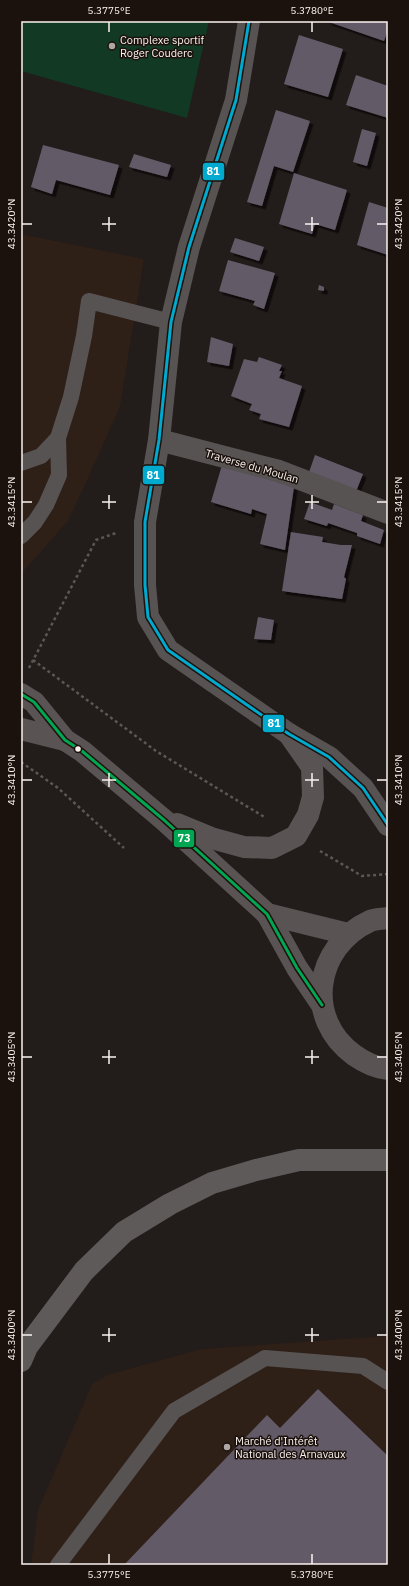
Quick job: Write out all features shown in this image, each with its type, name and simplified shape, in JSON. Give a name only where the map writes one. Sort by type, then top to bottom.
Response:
[{"type":"highway","points":[[21,1361],[27,1347],[84,1271],[124,1232],[170,1204],[212,1183],[298,1160],[388,1160]]},
{"type":"main road","points":[[21,694],[34,702],[65,740],[82,751],[164,820],[267,914],[297,968],[322,1005]]},
{"type":"main road","points":[[21,729],[65,740]]},
{"type":"main road","points":[[164,820],[211,838],[244,847],[272,848],[296,836],[308,815],[313,797],[312,767],[289,734]]},
{"type":"main road","points":[[267,914],[348,934]]},
{"type":"main road","points":[[388,918],[371,921],[348,934],[331,954],[322,978],[322,1005],[329,1028],[343,1047],[363,1062],[388,1069]]},
{"type":"street","points":[[249,21],[236,100],[189,247],[171,322],[159,440],[145,522],[145,585],[148,617],[168,650],[289,734],[328,757],[363,788],[388,825]]},
{"type":"street","name":"Traverse du Moulan","points":[[159,440],[279,471],[388,513]]},
{"type":"lane","points":[[21,536],[35,522],[46,505],[59,475],[58,438],[71,397],[84,336],[89,301],[171,322]]},
{"type":"lane","points":[[21,463],[41,456],[58,438]]},
{"type":"lane","points":[[58,1565],[174,1411],[265,1358],[363,1366],[388,1382]]},
{"type":"path","points":[[145,522],[96,540],[33,660],[156,751],[271,821]]},
{"type":"path","points":[[21,762],[58,788],[124,848]]},
{"type":"path","points":[[315,848],[362,876],[388,874]]},
{"type":"shaded area","points":[[21,234],[144,259],[120,407],[68,521],[21,574]]},
{"type":"shaded area","name":"Marché d'Intérêt National des Arnavaux","points":[[388,1336],[388,1565],[31,1565],[38,1510],[92,1384],[107,1375],[201,1349]]},
{"type":"green space","name":"Complexe sportif Roger Couderc","points":[[21,21],[209,21],[187,118],[21,71]]},
{"type":"building","points":[[326,21],[388,21],[388,30],[384,41]]},
{"type":"building","points":[[299,35],[343,49],[328,97],[284,84]]},
{"type":"building","points":[[356,75],[388,86],[388,118],[346,105]]},
{"type":"building","points":[[276,110],[310,121],[293,172],[274,166],[262,206],[247,202]]},
{"type":"building","points":[[362,129],[376,133],[367,166],[353,162]]},
{"type":"building","points":[[43,145],[119,165],[110,195],[56,180],[52,194],[31,187]]},
{"type":"building","points":[[134,154],[171,165],[167,177],[129,167]]},
{"type":"building","points":[[294,173],[347,190],[335,230],[315,224],[312,234],[279,224]]},
{"type":"building","points":[[369,202],[388,208],[388,255],[357,245]]},
{"type":"building","points":[[235,238],[264,247],[259,261],[230,252]]},
{"type":"building","points":[[228,260],[275,273],[264,309],[253,305],[255,301],[219,291]]},
{"type":"building","points":[[319,285],[324,287],[324,291],[318,290]]},
{"type":"building","points":[[211,337],[233,344],[229,366],[207,362]]},
{"type":"building","points":[[259,357],[282,365],[279,371],[282,371],[279,378],[302,386],[289,427],[259,419],[261,414],[249,410],[252,404],[231,396],[244,359],[257,362]]},
{"type":"building","points":[[315,455],[363,474],[355,494],[308,475]]},
{"type":"building","points":[[222,465],[294,487],[285,550],[260,544],[267,514],[252,509],[251,514],[211,502]]},
{"type":"building","points":[[310,502],[332,510],[334,504],[363,515],[361,521],[384,530],[380,544],[357,536],[357,533],[328,523],[327,526],[304,519]]},
{"type":"building","points":[[291,532],[323,537],[322,542],[352,545],[344,577],[346,579],[342,599],[282,591]]},
{"type":"building","points":[[258,617],[274,620],[271,640],[254,639]]},
{"type":"building","points":[[318,1389],[388,1456],[388,1565],[124,1565],[267,1415],[280,1428]]},
{"type":"transit line","name":"81","points":[[249,21],[236,100],[189,247],[171,322],[159,440],[145,522],[145,585],[148,617],[168,650],[289,734],[329,757],[363,788],[388,825]]},
{"type":"transit line","name":"73","points":[[21,694],[34,702],[65,740],[82,751],[164,820],[267,914],[297,968],[322,1005]]},
{"type":"place","name":"Complexe sportif Roger Couderc","points":[[112,46]]},
{"type":"place","name":"Marché d'Intérêt National des Arnavaux","points":[[227,1447]]}]
